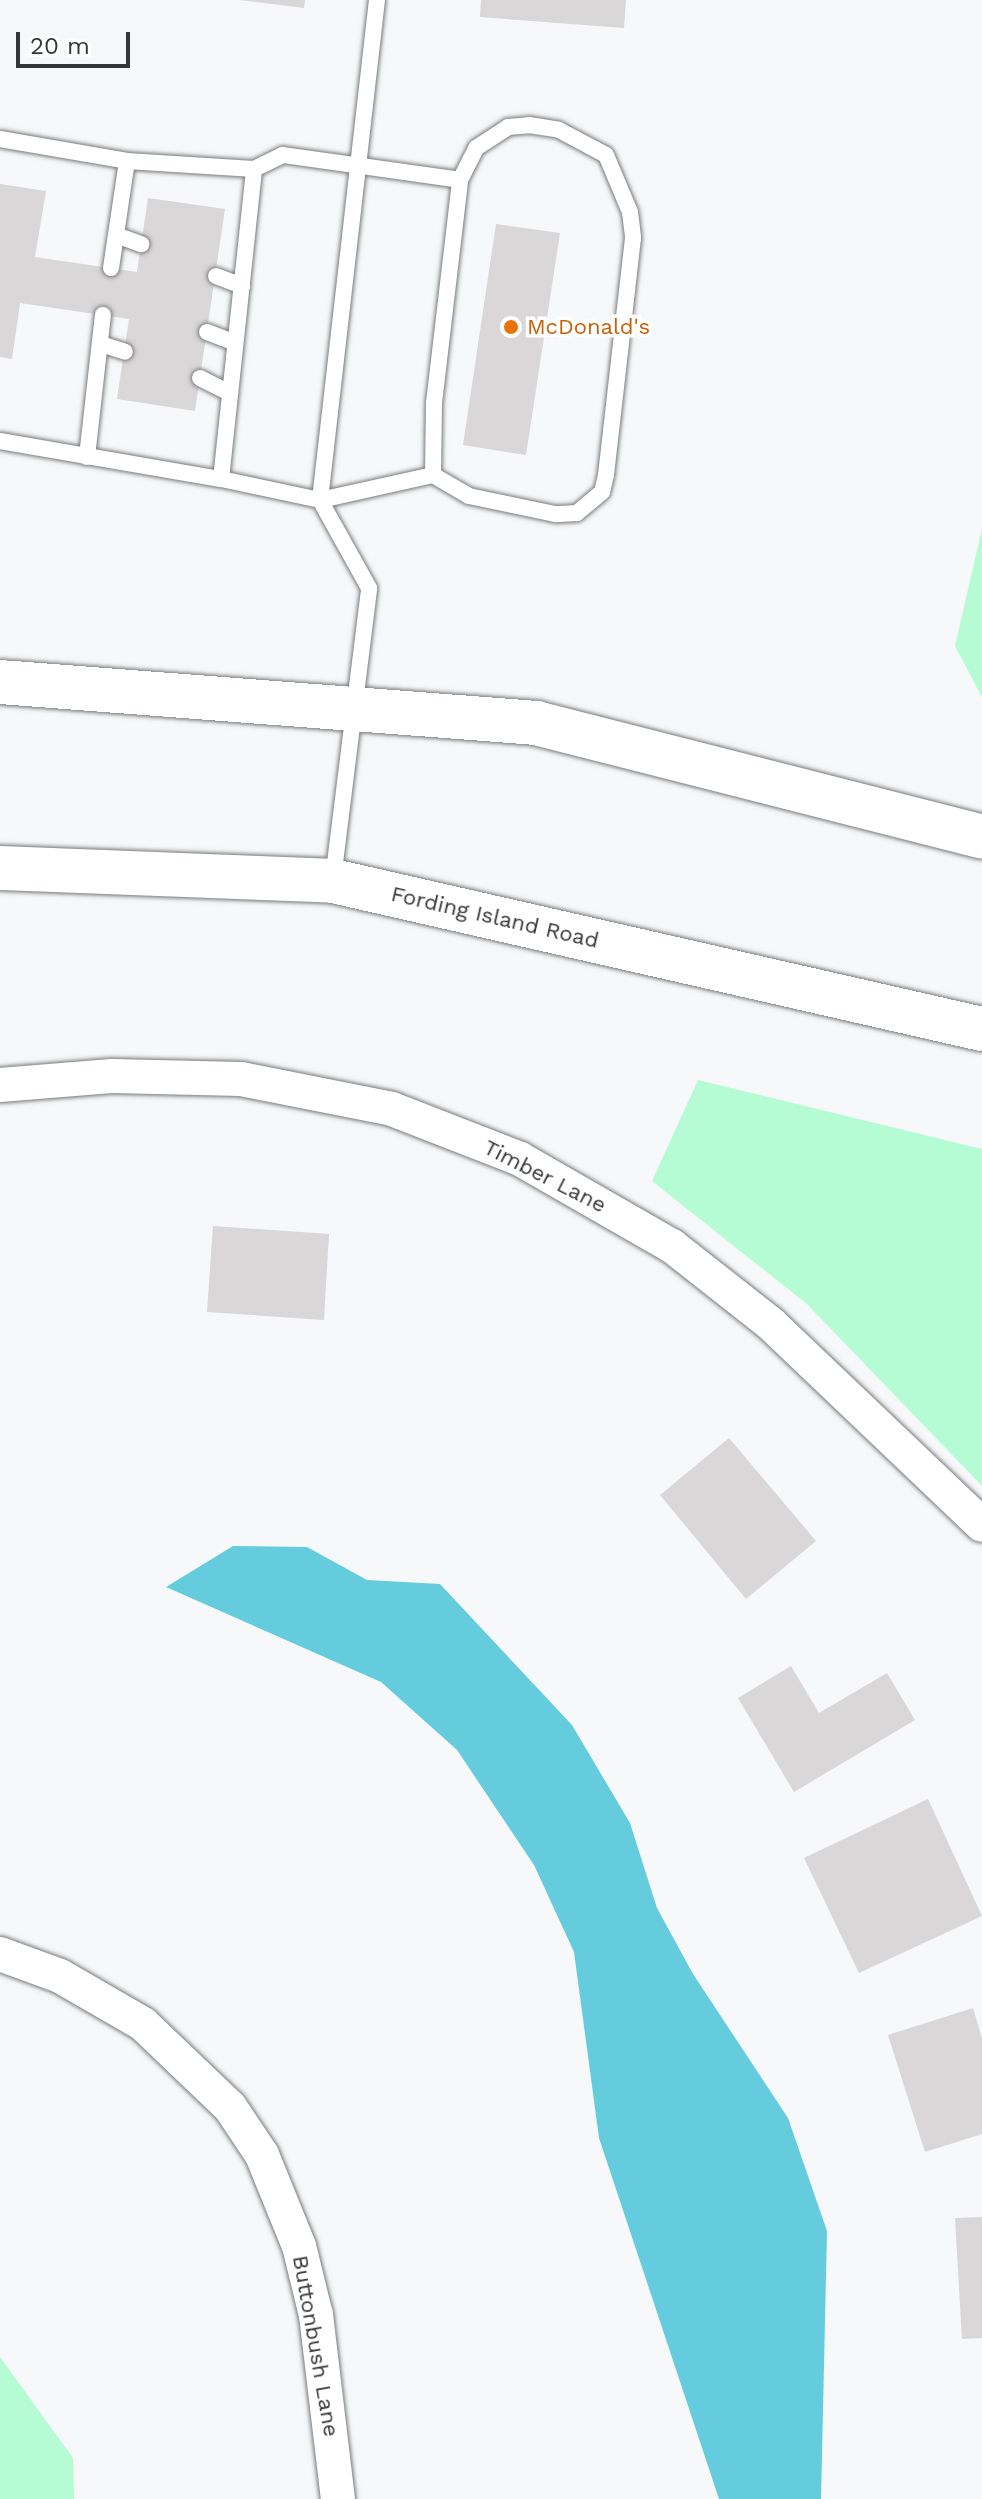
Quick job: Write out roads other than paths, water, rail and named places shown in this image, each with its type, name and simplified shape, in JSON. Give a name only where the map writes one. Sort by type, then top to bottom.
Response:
[{"type":"highway","points":[[0,682],[536,723],[982,837]]},
{"type":"highway","name":"Fording Island Road","points":[[0,868],[333,881],[982,1029]]},
{"type":"street","name":"Timber Lane","points":[[0,1085],[112,1076],[241,1079],[392,1109],[520,1159],[672,1246],[771,1324],[982,1525]]},
{"type":"street","name":"Buttonbush Lane","points":[[0,1954],[60,1976],[143,2024],[230,2107],[262,2155],[299,2246],[316,2315],[338,2499]]},
{"type":"lane","points":[[333,881],[369,588],[320,500],[355,167],[377,0]]},
{"type":"lane","points":[[0,441],[221,479],[320,500],[433,475],[469,496],[555,514],[577,513],[602,492],[633,238],[625,192],[606,155],[559,130],[508,127],[476,148],[460,180],[434,403],[433,475]]},
{"type":"lane","points":[[0,139],[127,161],[254,169],[283,155],[460,180]]},
{"type":"lane","points":[[111,268],[127,161]]},
{"type":"lane","points":[[221,479],[254,169]]},
{"type":"lane","points":[[116,235],[141,244]]},
{"type":"lane","points":[[216,276],[242,286]]},
{"type":"lane","points":[[87,457],[103,315]]},
{"type":"lane","points":[[207,332],[235,343]]},
{"type":"lane","points":[[101,344],[125,352]]},
{"type":"lane","points":[[200,378],[230,393]]},
{"type":"water","points":[[233,1546],[307,1547],[367,1580],[440,1584],[572,1725],[630,1823],[657,1908],[693,1974],[788,2118],[827,2231],[821,2499],[719,2499],[599,2138],[574,1952],[534,1865],[457,1750],[381,1682],[166,1587]]},
{"type":"place","name":"McDonald's","points":[[511,327]]}]
